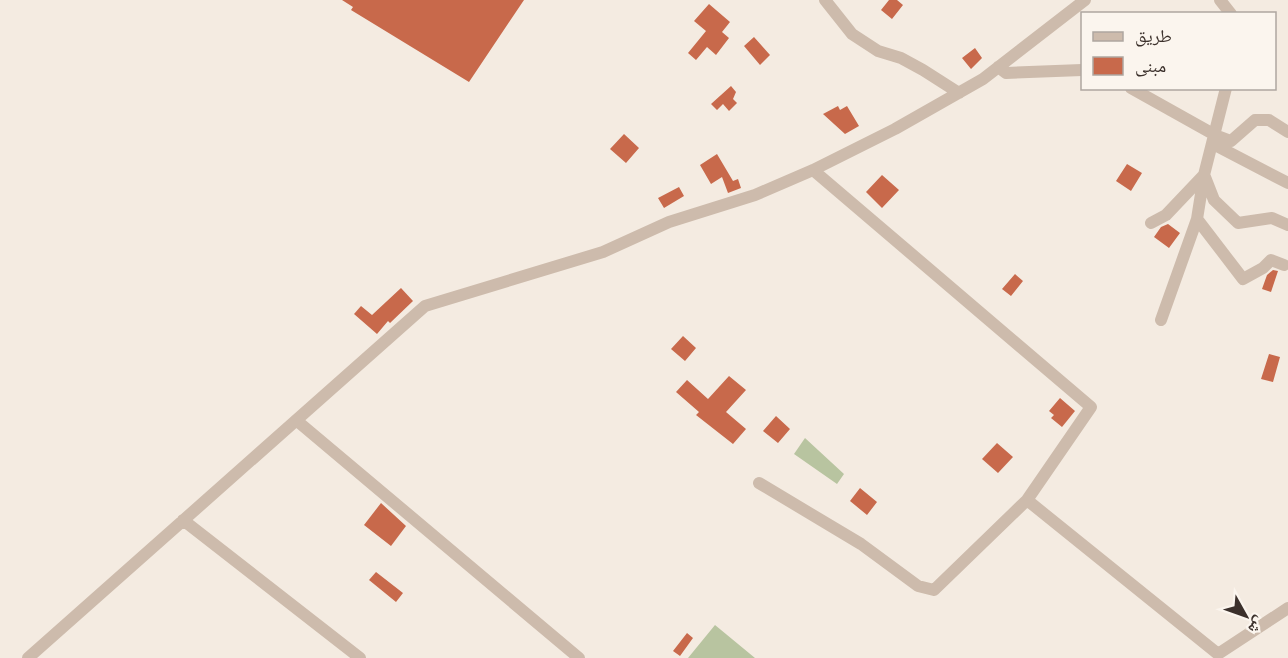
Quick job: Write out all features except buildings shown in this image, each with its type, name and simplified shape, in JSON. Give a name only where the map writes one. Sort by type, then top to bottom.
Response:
[{"type":"street","points":[[825,0],[852,34],[878,51],[901,58],[923,70],[959,93]]},
{"type":"street","points":[[28,658],[425,306],[603,252],[669,222],[755,195],[813,170],[895,129],[983,79],[1085,0]]},
{"type":"street","points":[[1220,0],[1229,12]]},
{"type":"street","points":[[998,67],[1006,73],[1081,70]]},
{"type":"street","points":[[1134,90],[1288,183]]},
{"type":"street","points":[[1161,320],[1197,219],[1204,175],[1226,90]]},
{"type":"street","points":[[1214,139],[1230,141],[1255,120],[1269,120],[1288,132]]},
{"type":"street","points":[[759,483],[861,544],[918,586],[934,590],[1027,500],[1091,407],[813,170]]},
{"type":"street","points":[[1151,223],[1166,215],[1204,175]]},
{"type":"street","points":[[1204,175],[1214,201],[1238,223],[1272,218],[1288,225]]},
{"type":"street","points":[[1197,219],[1244,279],[1263,268],[1271,260],[1284,265]]},
{"type":"street","points":[[296,420],[579,658]]},
{"type":"street","points":[[1027,500],[1218,654],[1288,608]]},
{"type":"street","points":[[183,520],[360,658]]},
{"type":"green space","points":[[805,438],[844,474],[837,484],[794,454]]},
{"type":"green space","points":[[715,625],[755,658],[688,658]]}]
